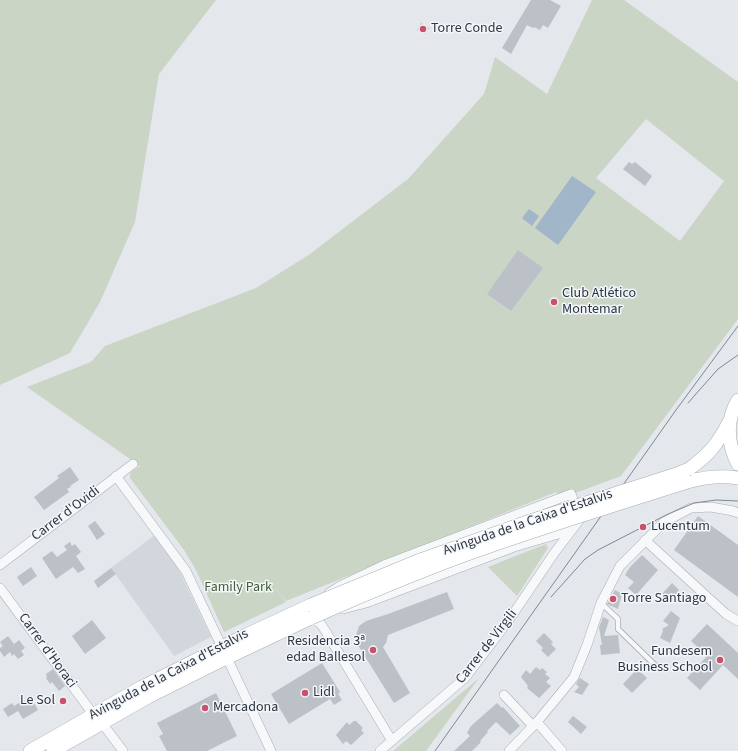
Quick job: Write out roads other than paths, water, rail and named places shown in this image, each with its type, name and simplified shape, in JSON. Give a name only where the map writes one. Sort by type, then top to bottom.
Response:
[{"type":"main road","points":[[738,400],[730,422],[730,444],[738,464]]},
{"type":"main road","name":"Avinguda de la Caixa d'Estalvis","points":[[30,751],[148,697],[225,652],[420,560],[524,523],[670,477],[690,469],[713,449],[730,422]]},
{"type":"main road","name":"Avinguda de la Caixa d'Estalvis","points":[[311,612],[527,533],[687,482],[714,476],[738,478]]},
{"type":"main road","name":"Avinguda de la Caixa d'Estalvis","points":[[53,751],[98,719]]},
{"type":"street","name":"Carrer d'Ovidi","points":[[0,565],[132,464]]},
{"type":"street","points":[[116,476],[186,570],[271,751]]},
{"type":"street","name":"Avinguda de la Caixa d'Estalvis","points":[[311,612],[340,586],[384,565],[571,494]]},
{"type":"street","name":"Carrer de Virgili","points":[[380,751],[465,678],[509,620],[561,544],[582,518],[571,494]]},
{"type":"street","points":[[509,751],[535,724],[574,677],[587,645],[601,603],[620,566],[645,540],[664,522],[691,508],[711,507],[738,513]]},
{"type":"street","name":"Avinguda de la Caixa d'Estalvis","points":[[311,612],[366,603],[514,547],[572,530]]},
{"type":"street","points":[[555,534],[561,544]]},
{"type":"street","points":[[645,540],[726,614],[738,621]]},
{"type":"street","name":"Carrer d'Horaci","points":[[0,588],[122,751]]},
{"type":"street","points":[[311,612],[324,627],[392,741]]},
{"type":"street","points":[[504,694],[562,751]]},
{"type":"lane","points":[[601,603],[618,619],[618,629],[656,666]]},
{"type":"water","points":[[572,176],[596,192],[558,245],[535,228]]},
{"type":"water","points":[[529,209],[539,216],[532,226],[522,218]]},
{"type":"tram line","points":[[435,751],[676,410],[738,326]]},
{"type":"tram line","points":[[688,403],[718,369],[738,355]]},
{"type":"tram line","points":[[551,597],[585,559],[598,550],[666,515],[694,503],[716,500],[738,501]]},
{"type":"place","name":"Torre Conde","points":[[423,29]]},
{"type":"place","name":"Club Atlético Montemar","points":[[554,302]]},
{"type":"place","name":"Lucentum","points":[[643,527]]},
{"type":"place","name":"Torre Santiago","points":[[613,599]]},
{"type":"place","name":"Residencia 3ª edad Ballesol","points":[[373,650]]},
{"type":"place","name":"Fundesem Business School","points":[[720,660]]},
{"type":"place","name":"Lidl","points":[[305,693]]},
{"type":"place","name":"Le Sol","points":[[63,701]]},
{"type":"place","name":"Mercadona","points":[[205,708]]},
{"type":"park label","name":"Family Park","points":[[238,588]]}]
